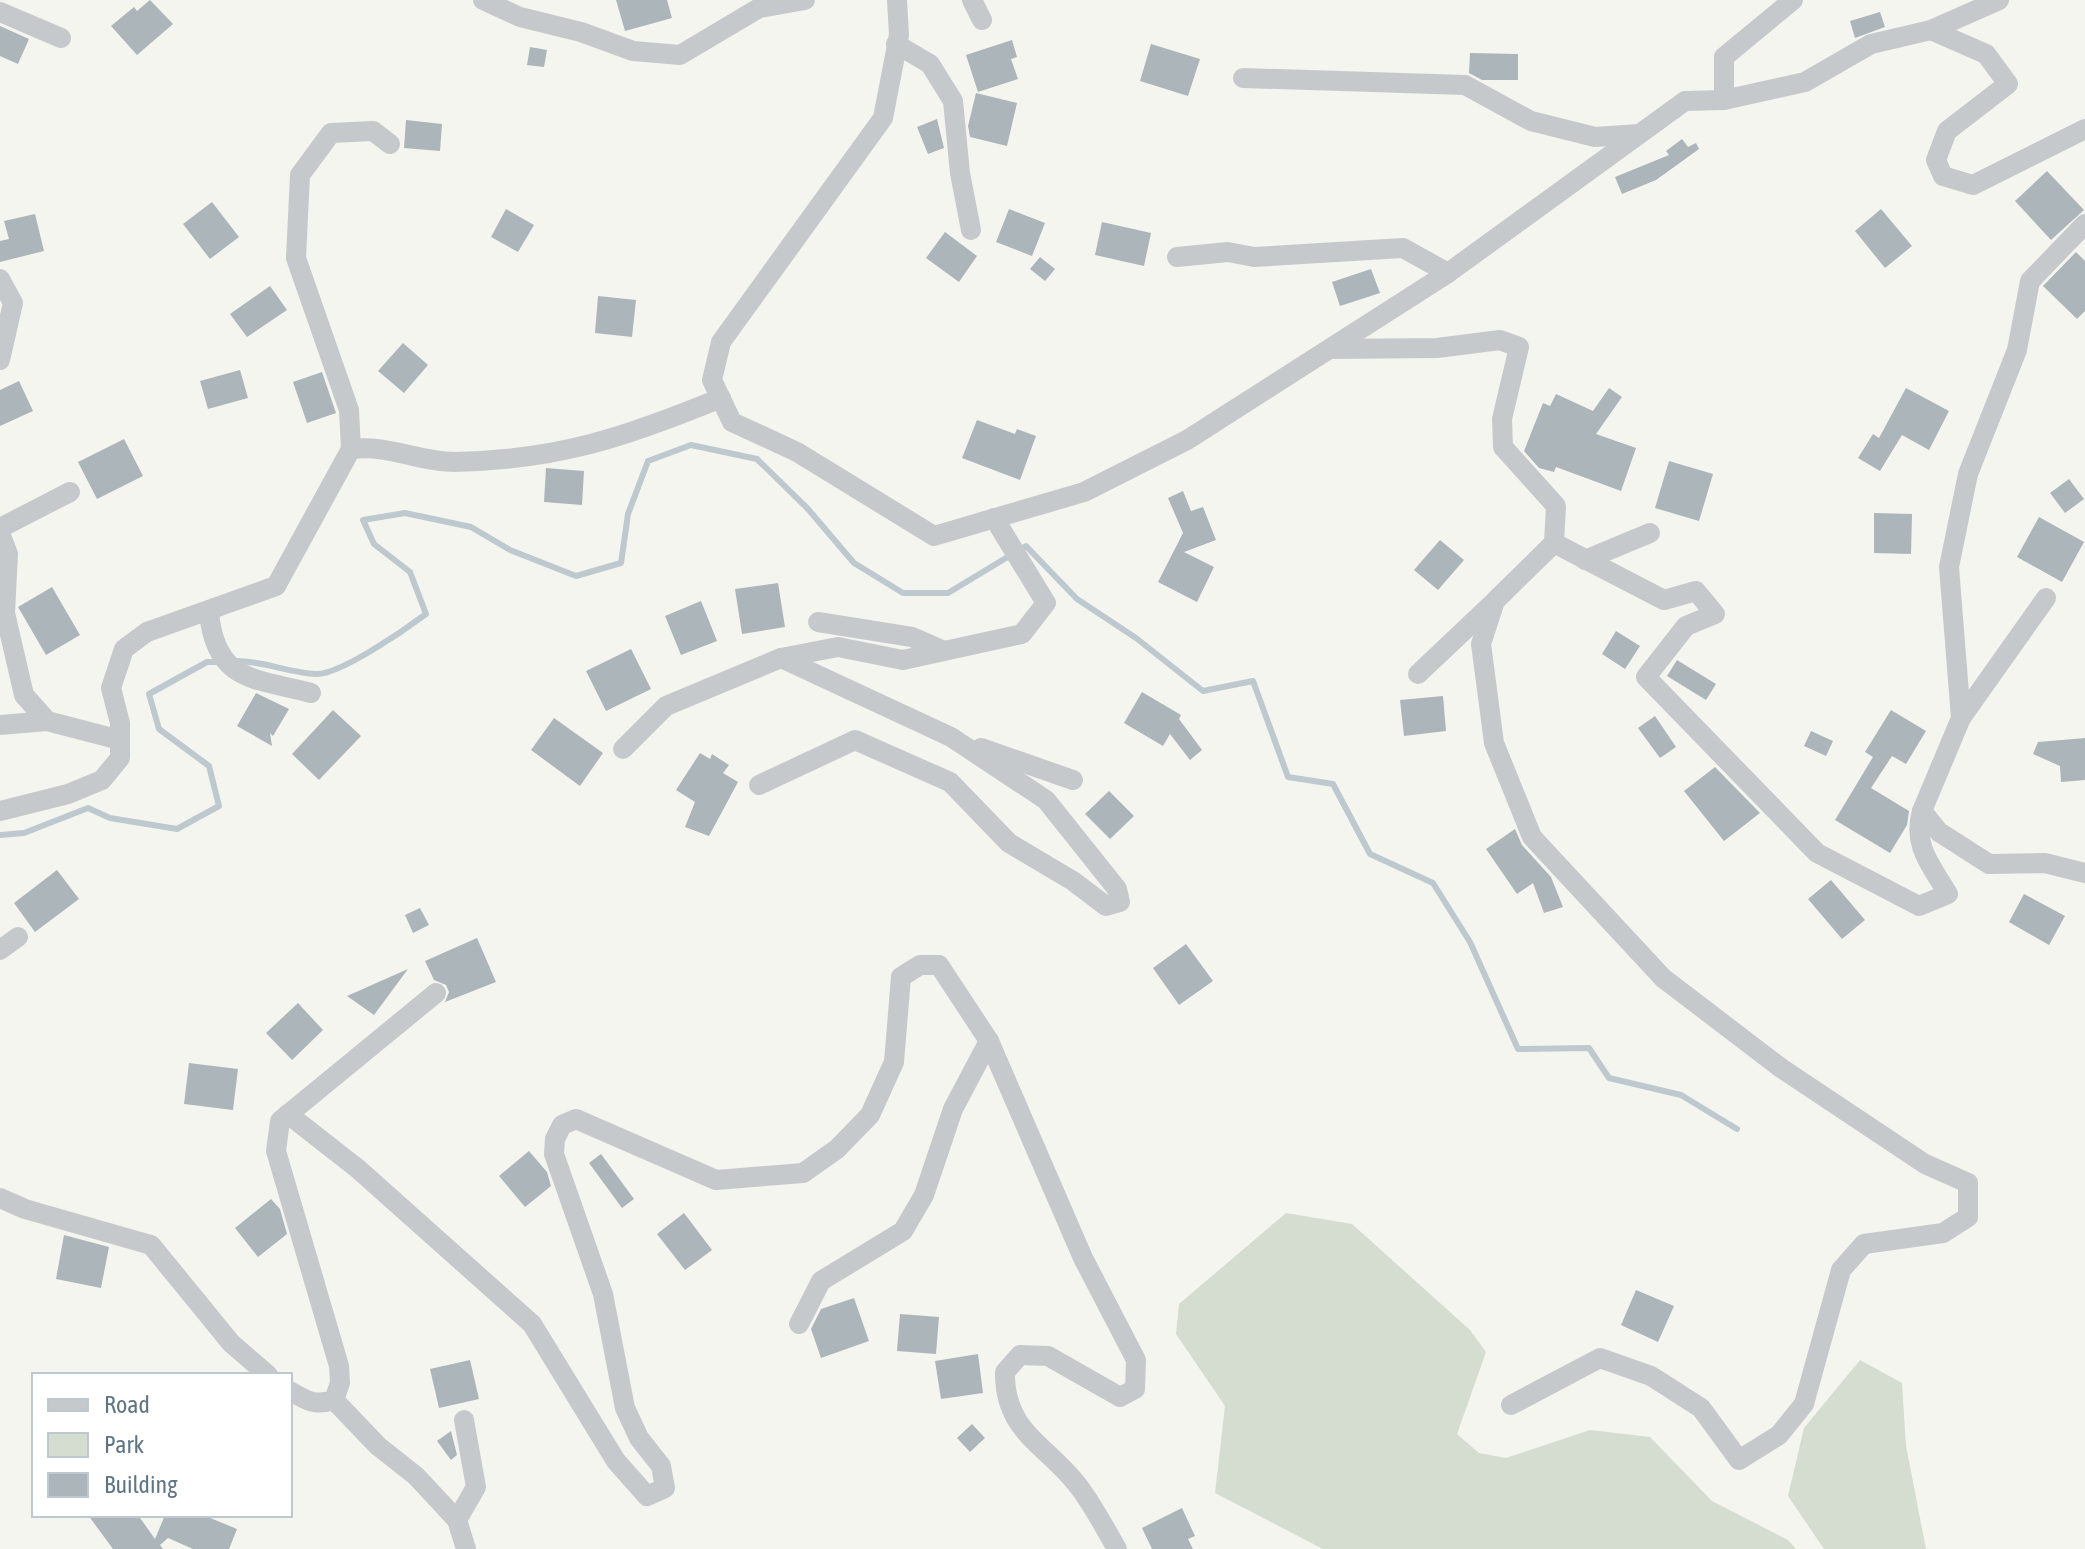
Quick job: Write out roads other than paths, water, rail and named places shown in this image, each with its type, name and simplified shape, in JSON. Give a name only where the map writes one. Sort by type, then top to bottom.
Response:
[{"type":"street","points":[[483,0],[520,17],[581,32],[633,51],[680,55],[759,8],[805,0]]},
{"type":"street","points":[[897,0],[899,35],[883,118],[721,342],[712,380],[732,422],[797,452],[934,536],[1084,492],[1162,453],[1448,273],[1685,101],[1724,100],[1805,82],[1871,44],[1931,30],[1999,0]]},
{"type":"street","points":[[972,0],[982,20]]},
{"type":"street","points":[[1724,100],[1724,57],[1793,0]]},
{"type":"street","points":[[0,12],[61,38]]},
{"type":"street","points":[[1931,30],[1986,54],[2008,84],[1947,131],[1936,160],[1943,176],[1973,185],[2085,129]]},
{"type":"street","points":[[896,44],[930,64],[953,101],[960,173],[971,230]]},
{"type":"street","points":[[1243,78],[1465,85],[1531,121],[1595,137],[1639,134]]},
{"type":"street","points":[[0,811],[68,794],[102,780],[120,758],[120,723],[111,688],[124,649],[147,632],[209,613],[276,586],[351,449],[349,410],[296,258],[300,175],[331,133],[373,131],[390,144]]},
{"type":"street","points":[[1961,718],[1949,567],[1968,474],[2017,350],[2030,281],[2085,224]]},
{"type":"street","points":[[1177,257],[1228,252],[1254,257],[1403,248],[1448,273]]},
{"type":"street","points":[[0,279],[13,303],[0,360]]},
{"type":"street","points":[[1330,349],[1437,348],[1500,340],[1519,347],[1502,419],[1503,447],[1556,506],[1554,543],[1418,674]]},
{"type":"street","points":[[351,449],[372,446],[450,462],[538,458],[633,434],[721,398]]},
{"type":"street","points":[[47,721],[24,695],[5,613],[8,554],[0,530],[70,492]]},
{"type":"street","points":[[623,749],[666,706],[781,658],[838,647],[903,660],[1022,634],[1046,603],[994,518]]},
{"type":"street","points":[[1585,560],[1650,533]]},
{"type":"street","points":[[1554,543],[1664,600],[1696,591],[1715,614],[1686,626],[1646,677],[1817,853],[1919,906],[1948,894],[1919,845],[1917,828],[1922,811],[1961,718],[2046,598]]},
{"type":"street","points":[[1495,601],[1481,644],[1494,743],[1532,837],[1663,978],[1794,1077],[1925,1164],[1968,1183],[1968,1217],[1943,1233],[1864,1244],[1841,1270],[1804,1404],[1779,1435],[1739,1460],[1701,1408],[1651,1376],[1600,1358],[1511,1405]]},
{"type":"street","points":[[209,613],[212,641],[236,673],[311,693]]},
{"type":"street","points":[[818,622],[912,637],[944,651]]},
{"type":"street","points":[[781,658],[951,737],[1073,780]]},
{"type":"street","points":[[0,725],[47,721],[120,740]]},
{"type":"street","points":[[759,785],[855,740],[950,782],[1009,843],[1073,881],[1106,906],[1120,902],[1117,889],[1046,800],[951,737]]},
{"type":"street","points":[[1922,811],[1939,832],[1989,864],[2045,863],[2085,873]]},
{"type":"street","points":[[0,950],[18,937]]},
{"type":"street","points":[[288,1114],[357,1168],[532,1324],[616,1461],[647,1496],[665,1488],[664,1477],[661,1466],[639,1438],[625,1408],[603,1294],[554,1154],[555,1139],[562,1125],[576,1119],[716,1180],[803,1173],[837,1149],[870,1115],[894,1062],[901,977],[920,965],[939,965],[989,1041],[1083,1258],[1136,1360],[1135,1389],[1120,1397],[1048,1356],[1020,1355],[1005,1372],[1005,1396],[1021,1428],[1082,1489],[1117,1549]]},
{"type":"street","points":[[334,1400],[340,1383],[339,1366],[276,1151],[280,1121],[436,993]]},
{"type":"street","points":[[799,1324],[821,1281],[903,1231],[924,1195],[953,1109],[989,1041]]},
{"type":"street","points":[[0,1198],[25,1209],[151,1245],[231,1343],[266,1373]]},
{"type":"street","points":[[292,1392],[311,1404],[334,1400]]},
{"type":"street","points":[[334,1400],[378,1446],[416,1476],[457,1520],[466,1549]]},
{"type":"street","points":[[457,1520],[476,1487],[464,1420]]},
{"type":"waterway","points":[[236,661],[306,673],[327,672],[372,650],[426,614],[410,572],[374,544],[363,520],[405,513],[471,527],[510,550],[576,576],[621,563],[628,514],[648,461],[691,445],[757,459],[808,509],[854,563],[903,593],[948,593],[1026,546],[1077,599],[1136,638],[1203,691],[1253,681],[1288,777],[1333,784],[1370,854],[1433,883],[1470,942],[1518,1049],[1589,1048],[1609,1078],[1681,1095],[1737,1129]]},
{"type":"waterway","points":[[0,835],[24,833],[88,808],[110,818],[177,829],[219,806],[209,766],[159,729],[149,694],[207,662],[221,662]]}]
